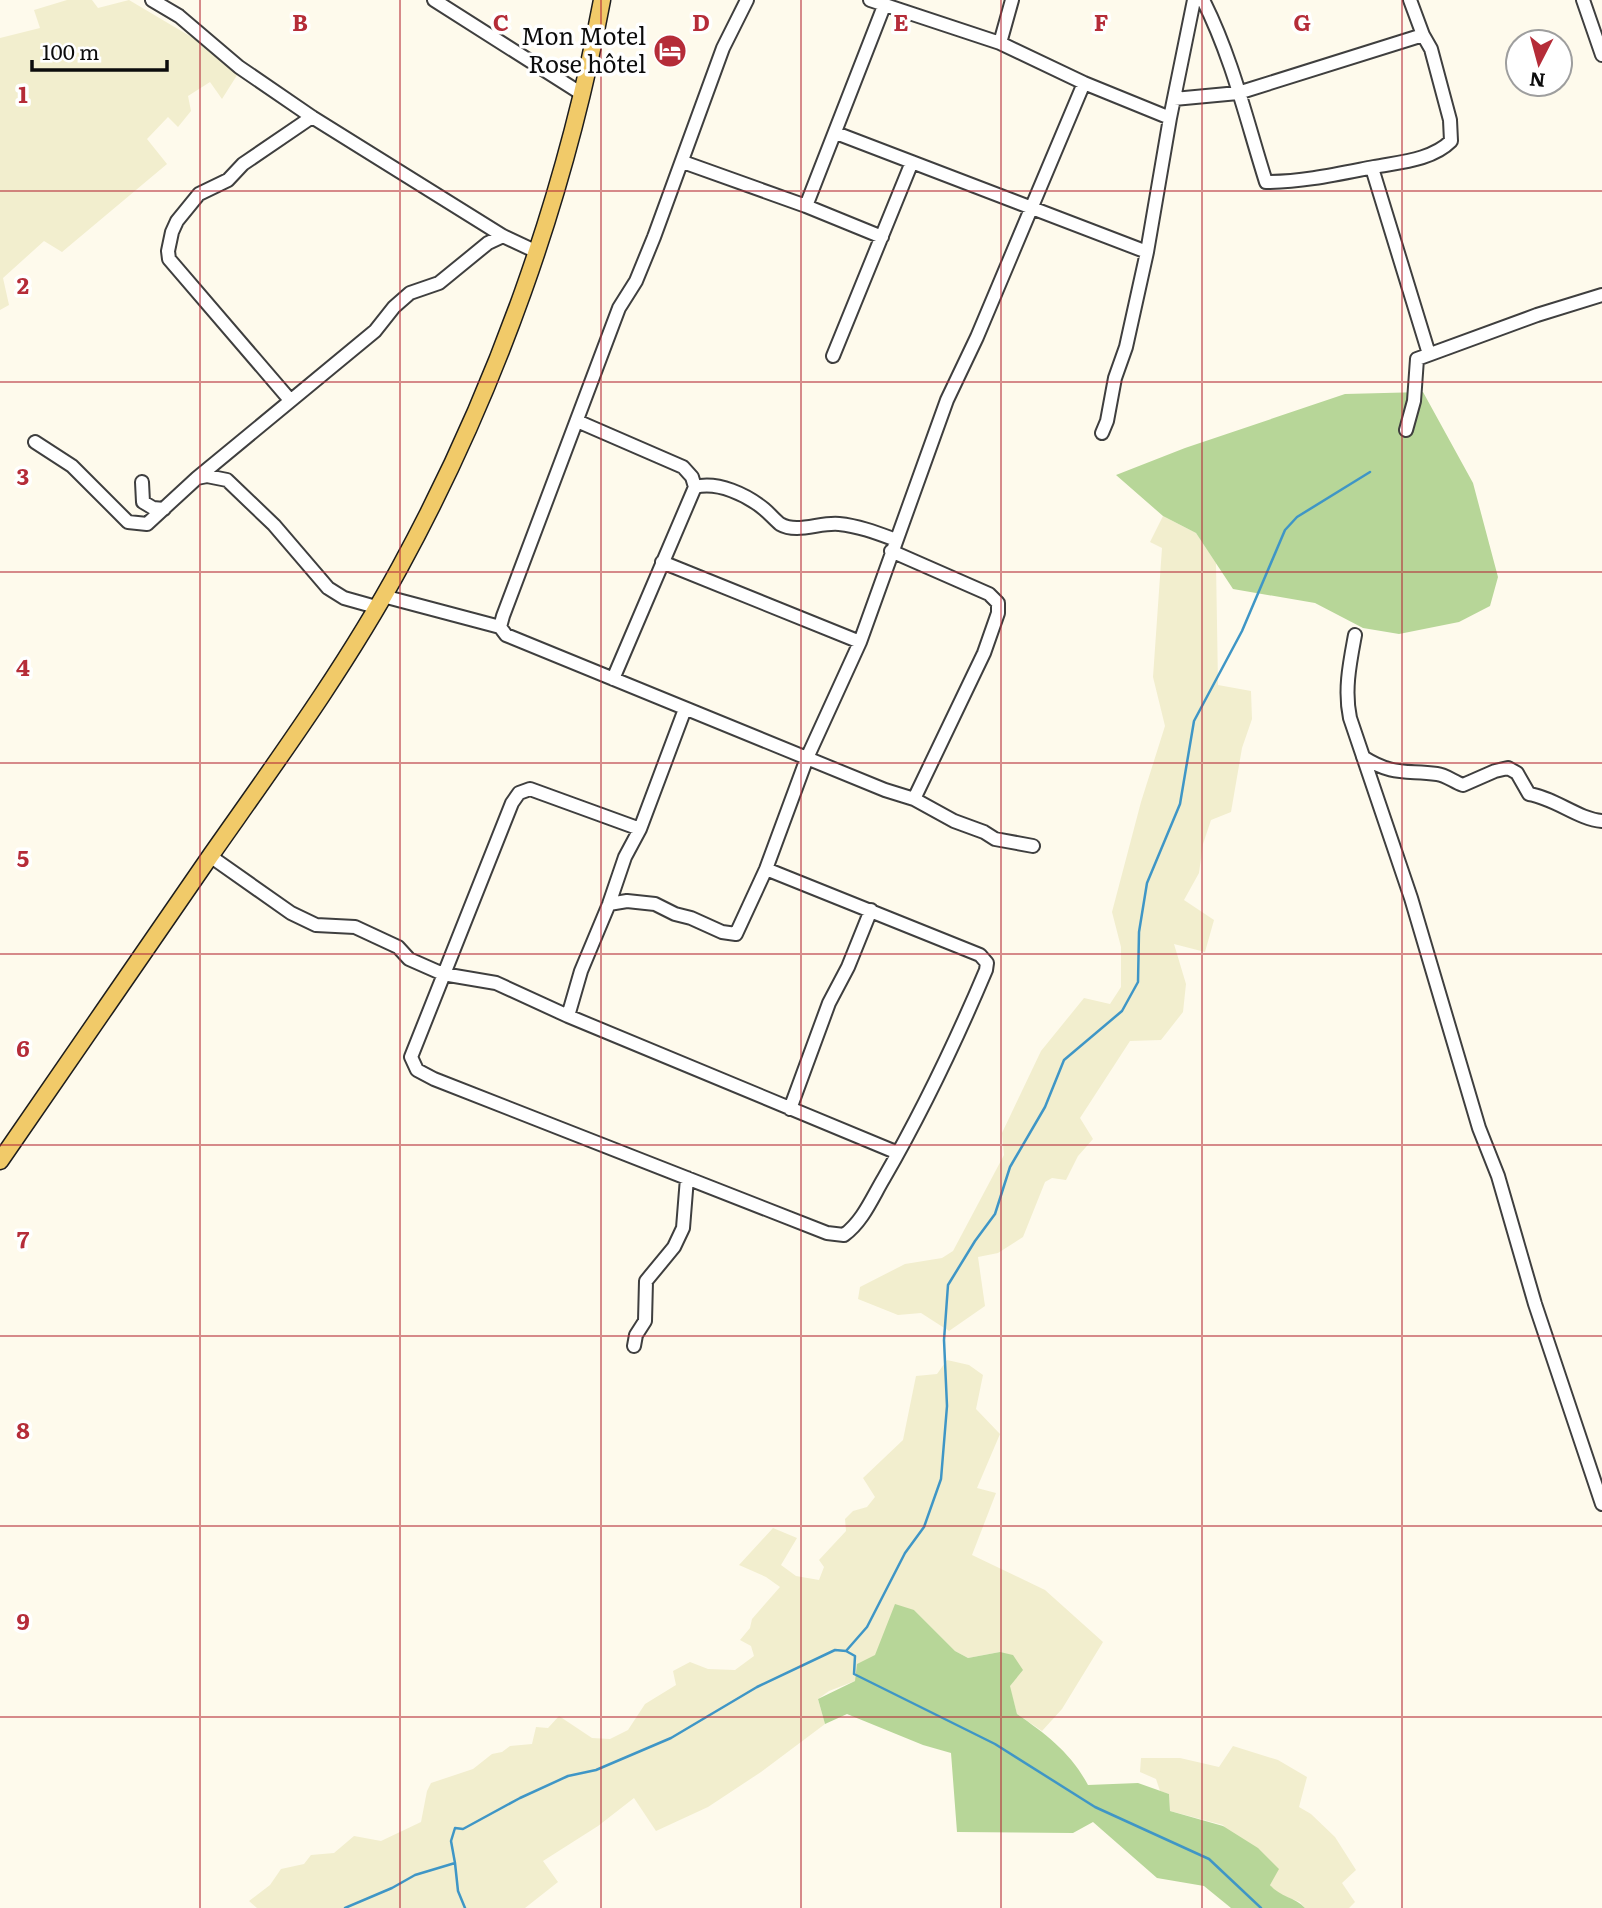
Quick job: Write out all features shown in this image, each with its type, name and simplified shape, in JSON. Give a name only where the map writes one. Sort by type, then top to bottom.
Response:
[{"type":"main road","points":[[0,1161],[327,691],[424,522],[471,422],[537,252],[582,93],[602,0]]},
{"type":"street","points":[[152,0],[179,16],[239,67],[312,117],[503,236],[537,252]]},
{"type":"street","points":[[434,0],[582,93]]},
{"type":"street","points":[[500,628],[620,308],[636,281],[683,162],[690,135],[723,48],[747,0]]},
{"type":"street","points":[[870,0],[1000,43],[1084,83],[1170,118]]},
{"type":"street","points":[[1000,43],[1012,0]]},
{"type":"street","points":[[1102,433],[1107,421],[1115,378],[1126,347],[1147,252],[1194,0]]},
{"type":"street","points":[[1203,0],[1213,20],[1266,182],[1303,180],[1413,160],[1444,149],[1451,141],[1450,120],[1431,48],[1423,35],[1410,0]]},
{"type":"street","points":[[1583,0],[1602,55]]},
{"type":"street","points":[[806,206],[884,6]]},
{"type":"street","points":[[1174,99],[1238,93],[1423,35]]},
{"type":"street","points":[[609,904],[627,901],[655,904],[722,932],[736,934],[766,869],[807,758],[860,642],[947,400],[977,337],[1084,83]]},
{"type":"street","points":[[290,400],[169,259],[168,251],[177,221],[199,194],[228,180],[243,164],[312,117]]},
{"type":"street","points":[[836,133],[1147,252]]},
{"type":"street","points":[[683,162],[806,206],[882,237]]},
{"type":"street","points":[[832,356],[912,162]]},
{"type":"street","points":[[1372,167],[1429,354]]},
{"type":"street","points":[[35,442],[72,466],[128,522],[147,524],[197,478],[375,331],[394,307],[410,293],[439,283],[488,243],[503,236]]},
{"type":"street","points":[[1406,430],[1413,401],[1417,359],[1580,300],[1602,295]]},
{"type":"street","points":[[576,421],[683,467],[692,477],[695,486],[613,679]]},
{"type":"street","points":[[227,480],[226,471],[231,450]]},
{"type":"street","points":[[197,478],[207,476],[227,480],[274,525],[328,588],[344,598],[379,602],[500,628],[506,635],[685,709],[885,790],[914,799],[995,839],[1033,846]]},
{"type":"street","points":[[142,482],[143,502],[153,508],[164,509]]},
{"type":"street","points":[[695,486],[702,485],[740,494],[781,524],[795,528],[838,524],[860,527],[989,593],[998,603],[998,612],[984,653],[914,799]]},
{"type":"street","points":[[662,562],[860,642]]},
{"type":"street","points":[[1355,635],[1348,679],[1348,707],[1411,898],[1473,1109],[1498,1176],[1535,1304],[1602,1504]]},
{"type":"street","points":[[568,1016],[580,971],[609,904],[625,857],[640,829],[685,709]]},
{"type":"street","points":[[1363,757],[1379,767],[1399,773],[1441,774],[1463,785],[1508,768],[1517,773],[1529,794],[1545,797],[1602,821]]},
{"type":"street","points":[[640,829],[530,789],[519,793],[512,803],[411,1058],[417,1070],[827,1233],[844,1235],[856,1226],[898,1153],[964,1022],[987,962],[980,956],[871,910],[766,869]]},
{"type":"street","points":[[210,856],[291,913],[316,925],[355,928],[398,947],[409,959],[443,974],[496,983],[568,1016],[898,1153]]},
{"type":"street","points":[[790,1109],[829,1003],[848,967],[871,910]]},
{"type":"street","points":[[634,1346],[636,1335],[645,1321],[646,1281],[674,1247],[683,1228],[687,1178]]},
{"type":"shaded area","points":[[67,0],[92,0],[98,8],[129,0],[210,48],[239,72],[222,99],[210,82],[188,96],[191,111],[178,127],[168,117],[147,139],[167,164],[62,252],[44,241],[3,278],[9,305],[0,310],[0,38],[40,28],[34,10]]},
{"type":"shaded area","points":[[1163,516],[1196,533],[1216,563],[1218,685],[1251,691],[1252,719],[1242,748],[1231,812],[1211,820],[1203,844],[1199,873],[1184,900],[1214,920],[1205,952],[1174,944],[1186,984],[1183,1012],[1161,1040],[1130,1041],[1080,1118],[1093,1139],[1078,1156],[1066,1180],[1052,1178],[1045,1182],[1023,1237],[998,1253],[978,1257],[985,1306],[949,1331],[921,1313],[898,1315],[858,1299],[860,1287],[905,1264],[942,1258],[953,1251],[1004,1155],[1002,1133],[1041,1051],[1084,998],[1110,1004],[1121,987],[1121,947],[1112,912],[1141,802],[1165,726],[1153,677],[1162,548],[1150,542]]},
{"type":"shaded area","points":[[947,1360],[969,1365],[983,1375],[976,1409],[1000,1434],[977,1488],[996,1493],[972,1555],[1045,1590],[1103,1642],[1062,1709],[1042,1731],[1017,1714],[1000,1652],[968,1658],[955,1651],[914,1610],[855,1681],[829,1691],[818,1699],[825,1724],[761,1772],[708,1807],[656,1831],[634,1798],[598,1826],[543,1861],[558,1882],[525,1908],[257,1908],[249,1901],[270,1885],[281,1869],[304,1864],[311,1855],[334,1853],[354,1836],[381,1841],[421,1822],[431,1783],[473,1769],[492,1754],[502,1752],[510,1746],[532,1744],[536,1727],[548,1728],[559,1716],[592,1738],[610,1739],[628,1730],[645,1704],[676,1685],[673,1671],[690,1662],[708,1669],[735,1670],[754,1656],[751,1646],[740,1640],[750,1628],[752,1619],[780,1587],[766,1577],[739,1565],[773,1528],[797,1538],[781,1565],[796,1576],[819,1580],[824,1567],[819,1560],[846,1531],[845,1519],[853,1511],[867,1507],[875,1497],[863,1478],[903,1440],[916,1376],[937,1374]]},
{"type":"shaded area","points":[[1233,1746],[1278,1760],[1307,1777],[1299,1807],[1311,1814],[1335,1837],[1356,1870],[1342,1883],[1355,1902],[1349,1908],[1305,1908],[1300,1902],[1276,1893],[1223,1825],[1170,1811],[1169,1794],[1160,1791],[1156,1779],[1140,1772],[1141,1758],[1180,1758],[1219,1767]]},
{"type":"green space","points":[[1423,392],[1473,483],[1498,577],[1490,606],[1459,622],[1399,634],[1363,628],[1315,603],[1233,589],[1196,533],[1163,516],[1116,475],[1185,448],[1345,394]]},
{"type":"green space","points":[[895,1604],[914,1610],[955,1651],[968,1658],[1000,1652],[1013,1655],[1023,1670],[1010,1686],[1017,1714],[1057,1745],[1074,1763],[1088,1785],[1138,1783],[1169,1794],[1170,1811],[1223,1826],[1258,1848],[1279,1869],[1270,1885],[1305,1908],[1231,1908],[1204,1886],[1157,1878],[1093,1822],[1073,1833],[957,1832],[951,1753],[923,1745],[847,1714],[825,1724],[818,1699],[855,1681],[857,1664],[875,1655]]},
{"type":"waterway","points":[[846,1651],[867,1627],[905,1553],[924,1527],[941,1479],[947,1406],[944,1340],[948,1285],[995,1214],[1010,1167],[1045,1107],[1064,1060],[1122,1011],[1138,982],[1139,932],[1147,883],[1180,804],[1194,721],[1242,631],[1285,530],[1297,517],[1370,472]]},
{"type":"waterway","points":[[455,1863],[451,1841],[455,1828],[463,1829],[568,1776],[596,1770],[671,1738],[757,1687],[835,1650],[846,1651],[855,1656],[854,1674],[995,1744],[1095,1807],[1209,1859],[1261,1908]]},
{"type":"waterway","points":[[345,1908],[415,1875],[455,1863],[458,1891],[465,1908]]},
{"type":"place","name":"Mon Motel Rose hôtel","points":[[670,51]]}]
